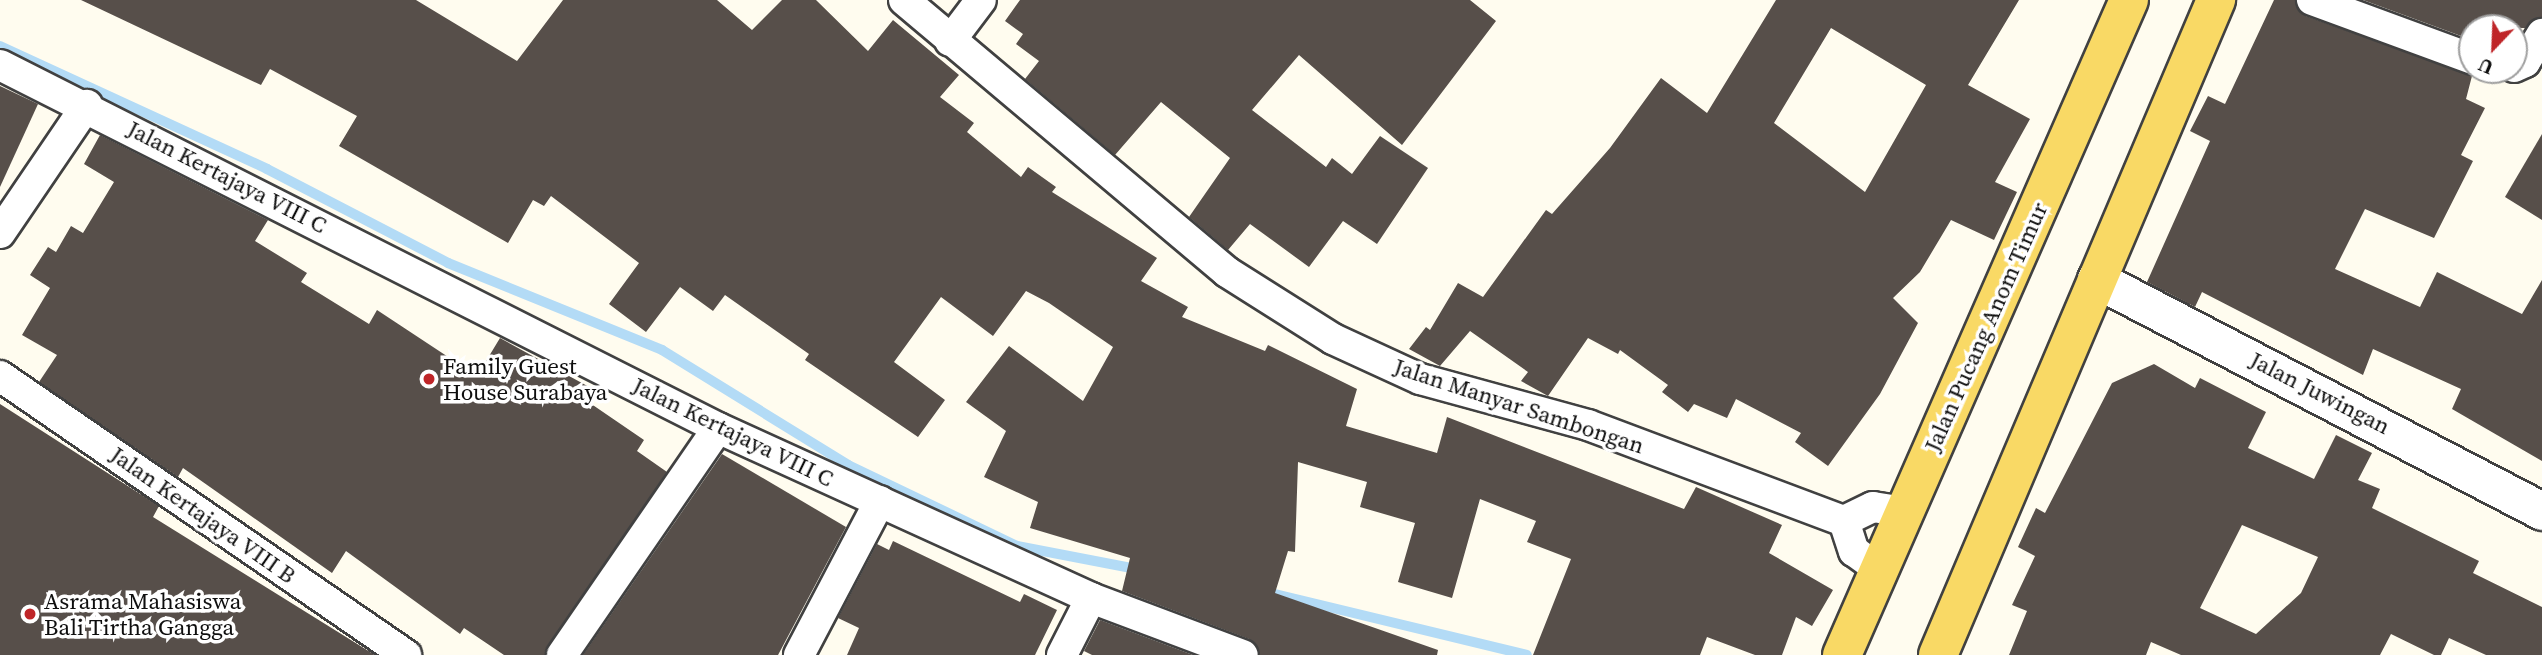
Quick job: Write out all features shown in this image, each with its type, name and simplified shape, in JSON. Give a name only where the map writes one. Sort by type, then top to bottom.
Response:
[{"type":"main road","name":"Jalan Pucang Anom Timur","points":[[1842,655],[2129,0]]},
{"type":"main road","points":[[1938,655],[2216,0]]},
{"type":"street","name":"Jalan Manyar Sambongan","points":[[904,0],[1227,272],[1332,339],[1420,379],[1588,425],[1844,521]]},
{"type":"street","points":[[950,41],[981,0]]},
{"type":"street","points":[[2312,0],[2458,54]]},
{"type":"street","points":[[2528,57],[2542,34]]},
{"type":"street","name":"Jalan Kertajaya VIII C","points":[[0,65],[87,105],[718,428],[1091,598],[1242,655]]},
{"type":"street","points":[[0,233],[87,105]]},
{"type":"street","name":"Jalan Juwingan","points":[[2096,279],[2542,511]]},
{"type":"street","name":"Jalan Kertajaya VIII B","points":[[0,376],[406,655]]},
{"type":"street","points":[[562,655],[718,428]]},
{"type":"street","points":[[799,655],[880,501]]},
{"type":"street","points":[[1880,570],[1854,551],[1844,521],[1873,507],[1905,512]]},
{"type":"street","points":[[1062,655],[1091,598]]},
{"type":"building","points":[[81,0],[416,0],[517,61],[563,0],[717,0],[752,30],[782,0],[816,0],[868,51],[893,20],[959,75],[940,97],[974,123],[967,132],[1021,177],[1028,167],[1056,187],[1052,192],[1157,258],[1141,281],[1188,307],[1182,317],[1265,351],[1268,345],[1357,389],[1346,426],[1437,453],[1447,417],[1684,509],[1696,487],[1782,525],[1769,553],[1833,590],[1812,626],[1796,617],[1782,655],[1755,655],[1707,637],[1700,655],[1533,655],[1571,559],[1527,542],[1536,521],[1480,499],[1452,598],[1398,582],[1415,523],[1360,507],[1367,482],[1298,462],[1295,552],[1288,551],[1275,593],[1438,650],[1437,655],[1260,655],[1249,639],[1122,591],[1130,558],[1030,528],[1038,502],[984,477],[1006,431],[966,402],[1009,346],[1083,401],[1113,347],[1049,303],[1026,291],[993,336],[941,297],[894,362],[945,400],[918,437],[805,360],[809,354],[725,295],[713,311],[680,287],[646,332],[609,304],[639,263],[551,196],[544,206],[533,200],[508,243],[339,146],[357,116],[270,69],[261,85]]},
{"type":"building","points":[[1020,0],[1470,0],[1496,21],[1402,145],[1299,55],[1252,110],[1326,167],[1332,158],[1352,174],[1380,136],[1428,168],[1377,244],[1343,221],[1309,267],[1250,224],[1228,250],[1189,217],[1230,158],[1161,102],[1115,155],[1025,79],[1039,61],[1016,44],[1023,34],[1005,21]]},
{"type":"building","points":[[1776,0],[2019,0],[1968,85],[2030,119],[1995,182],[2017,192],[1994,240],[1951,220],[1920,272],[1893,298],[1918,323],[1880,394],[1828,466],[1795,442],[1801,433],[1736,399],[1727,418],[1694,404],[1688,412],[1662,392],[1668,385],[1620,350],[1618,354],[1588,338],[1548,396],[1521,381],[1528,372],[1470,331],[1440,366],[1409,349],[1426,327],[1430,330],[1458,283],[1483,297],[1546,210],[1552,214],[1610,148],[1661,78],[1707,113]],"holes":[[[1831,28],[1926,85],[1865,192],[1774,123]]]},
{"type":"building","points":[[2274,0],[2295,0],[2306,16],[2458,71],[2458,84],[2470,84],[2466,99],[2485,108],[2461,155],[2473,161],[2434,238],[2365,209],[2335,269],[2420,307],[2437,272],[2522,314],[2542,280],[2542,461],[2452,409],[2461,389],[2373,349],[2363,375],[2202,292],[2195,307],[2147,282],[2210,141],[2190,131],[2208,96],[2225,104]]},
{"type":"building","points":[[2363,0],[2542,0],[2542,17],[2528,26],[2528,14],[2458,14],[2458,35]]},
{"type":"building","points":[[0,86],[38,104],[0,187]]},
{"type":"building","points":[[2542,134],[2542,220],[2505,197]]},
{"type":"building","points":[[100,135],[268,220],[255,241],[307,273],[301,282],[369,324],[377,310],[477,376],[500,338],[591,388],[584,399],[644,440],[637,451],[667,472],[545,655],[504,655],[464,628],[460,634],[346,551],[332,573],[183,468],[178,477],[39,382],[57,355],[22,335],[50,288],[30,275],[48,247],[56,252],[71,226],[83,233],[114,182],[84,164]]},
{"type":"building","points":[[2154,364],[2195,388],[2200,378],[2266,412],[2248,448],[2314,479],[2336,435],[2372,453],[2358,480],[2380,489],[2372,508],[2479,561],[2473,573],[2542,607],[2542,655],[2486,655],[2449,638],[2441,655],[2434,655],[2391,634],[2380,655],[2181,655],[2151,642],[2146,655],[2009,655],[2027,611],[2012,605],[2035,556],[2018,547],[2036,508],[2045,513],[2112,383]],"holes":[[[2242,525],[2318,557],[2301,593],[2256,634],[2200,608]]]},
{"type":"building","points":[[0,404],[159,506],[153,517],[375,655],[0,655]]},
{"type":"building","points":[[722,454],[846,527],[778,655],[583,655]]},
{"type":"building","points":[[893,541],[1020,602],[1024,594],[1057,610],[1035,655],[847,655],[859,628],[838,618],[877,544],[889,550]]},
{"type":"building","points":[[1100,620],[1193,655],[1092,655],[1084,651]]},
{"type":"waterway","points":[[0,46],[267,169],[448,263],[662,350],[848,465],[1017,546],[1142,570]]},
{"type":"waterway","points":[[1275,594],[1527,655]]},
{"type":"place","name":"Family Guest House Surabaya","points":[[429,379]]},
{"type":"place","name":"Asrama Mahasiswa Bali Tirtha Gangga","points":[[30,614]]}]
